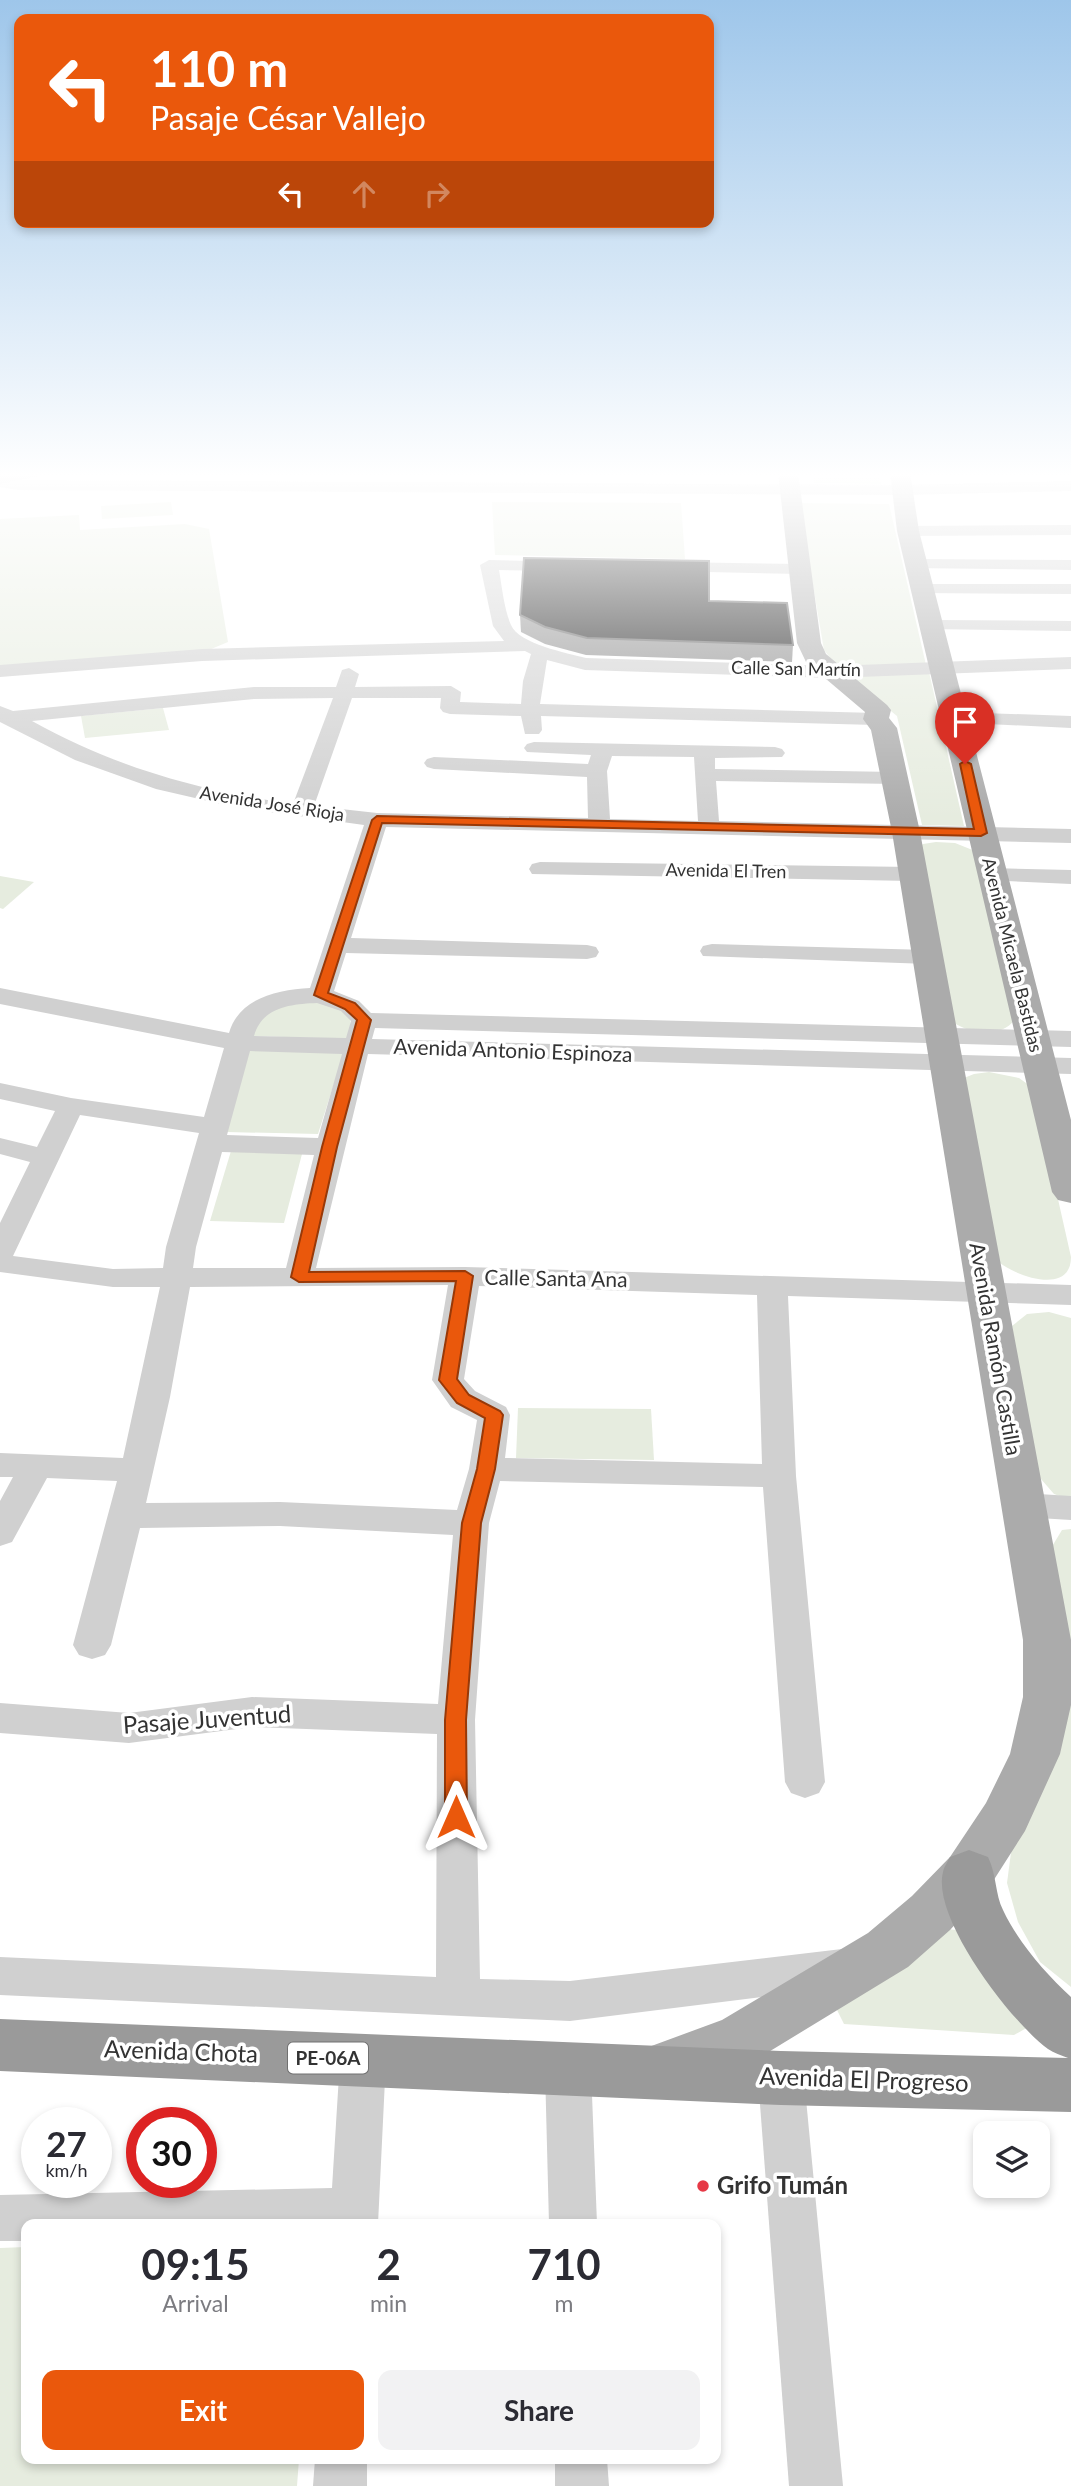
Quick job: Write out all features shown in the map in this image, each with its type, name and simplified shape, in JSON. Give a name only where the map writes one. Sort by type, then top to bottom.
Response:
[{"type":"highway","points":[[969,1873],[975,1909],[1002,1955],[1029,1993],[1071,2034]]},
{"type":"highway","name":"Avenida Chota","points":[[0,2045],[656,2072]]},
{"type":"highway","name":"Avenida El Progreso","points":[[656,2072],[1071,2085]]},
{"type":"main road","name":"Avenida Ramón Castilla","points":[[656,2072],[742,2038],[888,1950],[932,1913],[969,1873],[1006,1816],[1035,1754],[1048,1697],[1047,1640],[906,832],[884,728],[876,719],[878,710],[815,657],[809,643],[802,588]]},
{"type":"main road","name":"Avenida Micaela Bastidas","points":[[923,588],[991,875],[1071,1192]]},
{"type":"street","points":[[494,588],[502,626],[511,638],[533,649],[530,711],[534,748],[523,768]]},
{"type":"street","points":[[933,625],[1071,626]]},
{"type":"street","name":"Calle San Martín","points":[[0,671],[202,655],[356,650],[533,649],[585,664],[832,671],[1071,663]]},
{"type":"street","points":[[301,812],[356,650]]},
{"type":"street","points":[[4,716],[254,693],[344,691],[451,692],[450,708],[876,719]]},
{"type":"street","name":"Avenida José Rioja","points":[[4,716],[95,762],[136,776],[239,802],[301,812],[377,820],[1071,836]]},
{"type":"street","points":[[769,718],[779,776]]},
{"type":"street","points":[[954,718],[1071,722]]},
{"type":"street","points":[[534,748],[600,761]]},
{"type":"street","points":[[434,763],[523,768],[704,752],[775,753]]},
{"type":"street","points":[[704,752],[709,828]]},
{"type":"street","points":[[599,826],[600,761]]},
{"type":"street","points":[[705,775],[895,778]]},
{"type":"street","points":[[320,995],[377,820]]},
{"type":"street","name":"Avenida El Tren","points":[[540,869],[913,874]]},
{"type":"street","points":[[991,875],[1071,877]]},
{"type":"street","points":[[337,945],[587,952]]},
{"type":"street","points":[[712,951],[928,957]]},
{"type":"street","points":[[92,1645],[136,1470],[181,1247],[245,1021],[256,1008],[275,1000],[320,995],[350,1006],[364,1020],[299,1277]]},
{"type":"street","name":"Avenida Antonio Espinoza","points":[[0,996],[240,1043],[944,1051]]},
{"type":"street","name":"Avenida Antonio Espinoza","points":[[364,1020],[944,1051]]},
{"type":"street","points":[[944,1051],[1035,1051],[1071,1040]]},
{"type":"street","points":[[1035,1051],[1071,1066]]},
{"type":"street","points":[[0,1091],[212,1135],[330,1147]]},
{"type":"street","points":[[0,1253],[71,1106]]},
{"type":"street","points":[[0,1146],[46,1157]]},
{"type":"street","name":"Calle Santa Ana","points":[[0,1264],[113,1278],[176,1280],[465,1276],[772,1284],[1071,1296]]},
{"type":"street","points":[[458,1998],[456,1720],[471,1523],[486,1469],[494,1415],[463,1399],[448,1380],[465,1276]]},
{"type":"street","points":[[772,1284],[779,1476],[805,1782]]},
{"type":"street","points":[[0,1465],[136,1470]]},
{"type":"street","points":[[0,1533],[36,1467]]},
{"type":"street","points":[[486,1469],[779,1476]]},
{"type":"street","points":[[1022,1505],[1071,1508]]},
{"type":"street","points":[[125,1516],[280,1514],[471,1523]]},
{"type":"street","name":"Pasaje Juventud","points":[[0,1718],[129,1728],[252,1712],[456,1720]]},
{"type":"street","points":[[0,1976],[570,2001],[863,1965]]},
{"type":"street","points":[[0,2218],[354,2218],[363,2059]]},
{"type":"street","points":[[568,2069],[573,2219]]},
{"type":"street","points":[[781,2078],[816,2486]]},
{"type":"street","points":[[340,2486],[341,2464]]},
{"type":"street","points":[[581,2464],[582,2486]]},
{"type":"shaded area","points":[[0,588],[219,588],[228,642],[204,652],[0,667]]},
{"type":"shaded area","points":[[813,588],[908,588],[926,665],[838,668],[824,650]]},
{"type":"shaded area","points":[[929,672],[964,826],[922,825],[897,716],[847,675]]},
{"type":"shaded area","points":[[163,708],[169,730],[85,738],[81,716]]},
{"type":"shaded area","points":[[955,843],[975,851],[1014,1020],[1002,1029],[977,1031],[954,1023],[917,849],[923,844]]},
{"type":"shaded area","points":[[0,876],[34,882],[3,909],[0,908]]},
{"type":"shaded area","points":[[297,1001],[333,1003],[350,1017],[351,1027],[346,1039],[253,1036],[263,1014]]},
{"type":"shaded area","points":[[246,1050],[344,1052],[318,1134],[226,1132]]},
{"type":"shaded area","points":[[989,1072],[1019,1078],[1033,1088],[1071,1257],[1069,1269],[1062,1276],[1053,1279],[1030,1277],[1000,1263],[964,1078]]},
{"type":"shaded area","points":[[231,1151],[302,1154],[284,1223],[210,1221]]},
{"type":"shaded area","points":[[1049,1312],[1071,1318],[1071,1500],[1054,1494],[1034,1471],[1012,1326],[1027,1314]]},
{"type":"shaded area","points":[[518,1408],[651,1409],[654,1460],[516,1458]]},
{"type":"shaded area","points":[[1071,1529],[1071,1987],[1040,1962],[1018,1922],[1007,1883],[1051,1548],[1062,1530]]},
{"type":"shaded area","points":[[947,1929],[965,1931],[1030,2026],[1014,2035],[844,2024],[835,2006]]},
{"type":"shaded area","points":[[21,2247],[21,2464],[299,2464],[297,2486],[0,2486],[0,2248]]},
{"type":"building","points":[[522,588],[709,588],[709,601],[787,603],[793,645],[587,638],[545,627],[520,615]]},
{"type":"place","name":"Grifo Tumán","points":[[703,2186]]},
{"type":"route","points":[[456,1817],[456,1720],[471,1523],[486,1469],[494,1415],[463,1399],[448,1380],[465,1276],[299,1277],[364,1020],[350,1006],[320,995],[377,820],[981,833],[965,764]]}]
